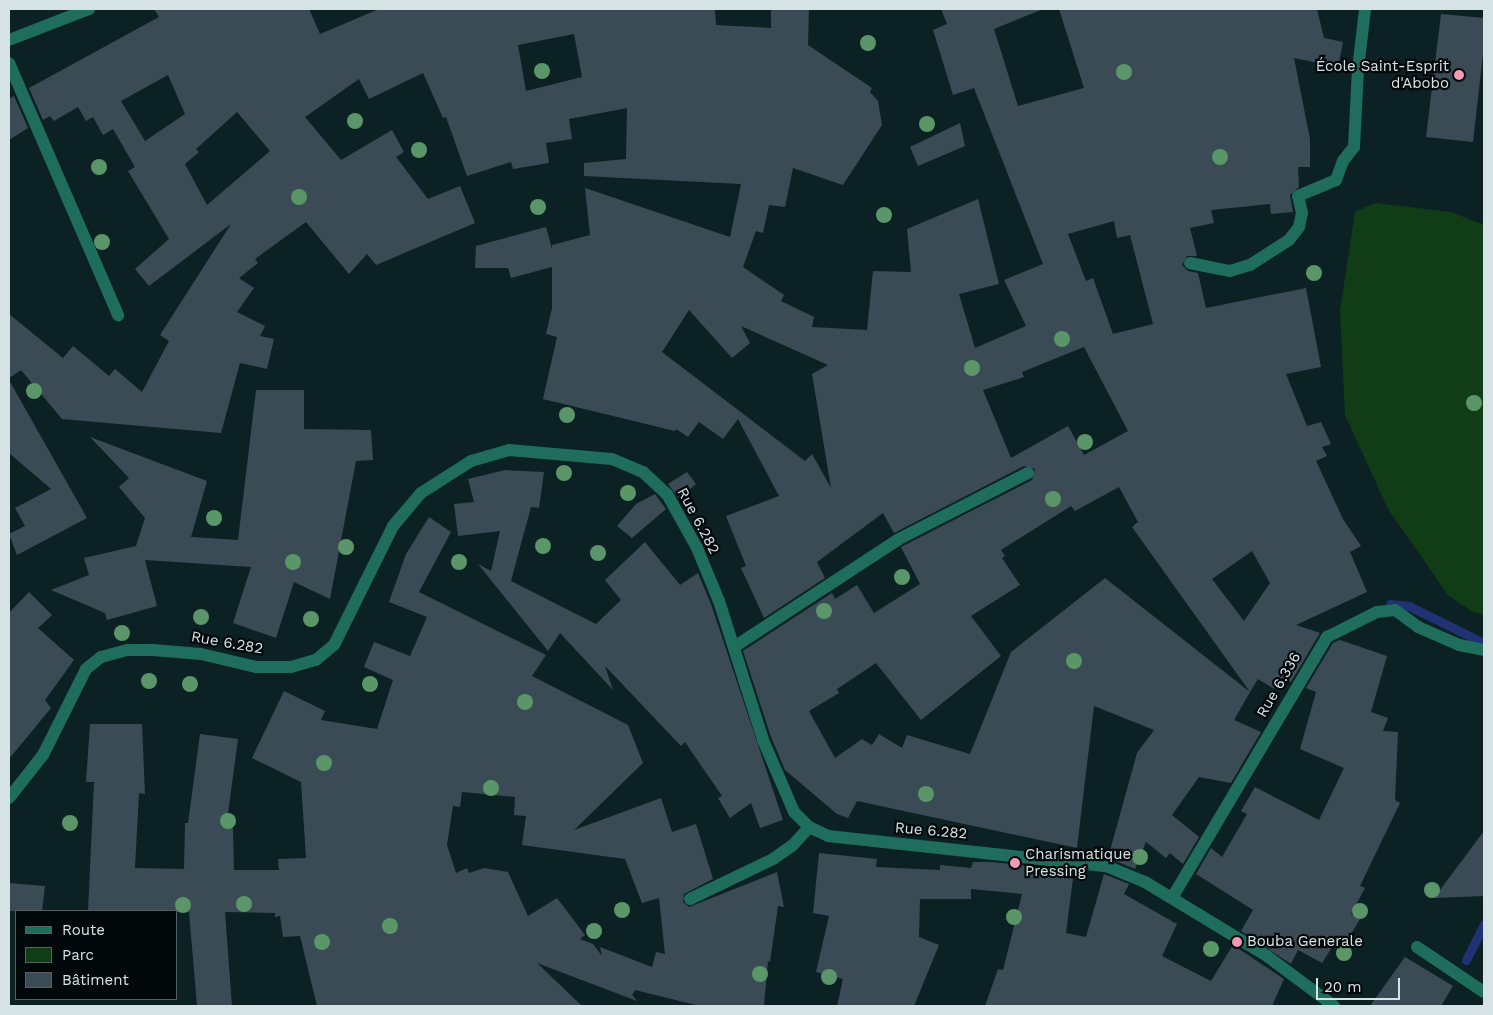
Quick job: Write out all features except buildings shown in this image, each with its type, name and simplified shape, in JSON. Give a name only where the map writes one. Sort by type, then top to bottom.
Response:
[{"type":"street","points":[[9,40],[89,9]]},
{"type":"street","points":[[1190,263],[1230,271],[1250,265],[1289,240],[1299,227],[1302,213],[1298,196],[1336,180],[1343,162],[1354,147],[1358,69],[1365,9]]},
{"type":"street","points":[[9,63],[118,315]]},
{"type":"street","name":"Rue 6.282","points":[[9,798],[43,755],[86,670],[101,656],[128,650],[153,650],[201,654],[256,667],[291,667],[316,660],[334,645],[393,526],[421,493],[471,461],[509,450],[612,459],[643,472],[667,494],[696,548],[734,647],[763,740],[794,812],[809,827],[828,836],[1106,866],[1172,898],[1267,956],[1334,1006]]},
{"type":"street","points":[[734,647],[898,539],[1028,472]]},
{"type":"street","name":"Rue 6.336","points":[[1172,898],[1327,637],[1377,612],[1395,610],[1418,627],[1443,638],[1484,650]]},
{"type":"street","points":[[690,899],[773,859],[793,845],[809,827]]},
{"type":"street","points":[[1417,947],[1484,992]]},
{"type":"green space","points":[[1375,203],[1451,212],[1484,225],[1484,615],[1471,611],[1448,595],[1388,509],[1345,415],[1340,311],[1355,212]]},
{"type":"waterway","points":[[1390,604],[1409,606],[1484,643]]},
{"type":"waterway","points":[[1466,960],[1484,924]]},
{"type":"place","name":"École Saint-Esprit d'Abobo","points":[[1459,75]]},
{"type":"place","name":"Charismatique Pressing","points":[[1015,863]]},
{"type":"place","name":"Bouba Generale","points":[[1237,942]]}]
